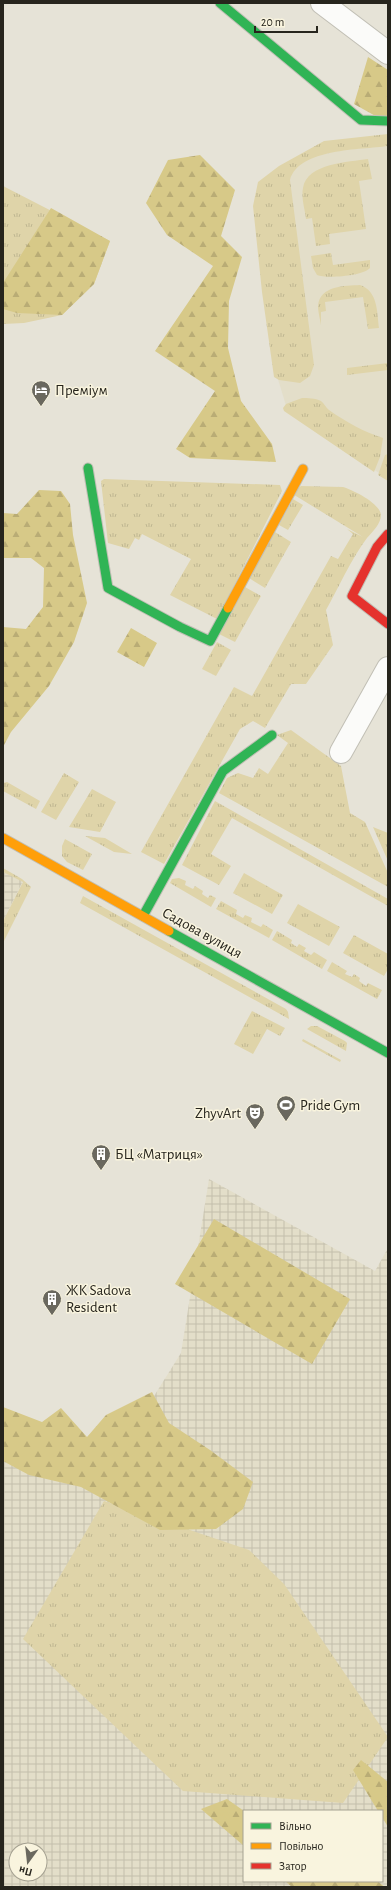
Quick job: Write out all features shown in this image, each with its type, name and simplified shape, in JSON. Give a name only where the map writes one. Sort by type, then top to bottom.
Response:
[{"type":"street","points":[[220,3],[360,120],[388,121]]},
{"type":"street","points":[[322,3],[388,53]]},
{"type":"street","points":[[88,468],[108,588],[180,627],[210,641],[303,469]]},
{"type":"street","points":[[388,534],[377,547],[352,596],[388,624]]},
{"type":"street","points":[[341,752],[388,668]]},
{"type":"street","points":[[143,916],[223,771],[272,735]]},
{"type":"street","name":"Садова вулиця","points":[[3,838],[388,1053]]},
{"type":"shaded area","points":[[388,138],[388,479],[288,412],[277,376],[263,181],[309,155]]},
{"type":"shaded area","points":[[3,872],[23,881],[3,921]]},
{"type":"shaded area","points":[[209,1179],[375,1271],[388,1248],[388,1887],[3,1887],[3,1414],[117,1455],[181,1353]]},
{"type":"green space","points":[[368,57],[388,70],[388,123],[354,104]]},
{"type":"green space","points":[[388,134],[388,146],[332,152],[318,156],[305,162],[296,170],[290,180],[314,365],[310,376],[300,383],[279,380],[274,377],[262,292],[253,206],[258,182],[279,166],[324,141]]},
{"type":"green space","points":[[200,155],[235,190],[221,236],[242,257],[229,301],[228,348],[241,401],[272,444],[276,462],[190,458],[176,449],[215,391],[155,351],[213,266],[167,235],[146,203],[168,160]]},
{"type":"green space","points":[[368,159],[372,179],[359,181],[366,229],[329,234],[330,244],[316,246],[312,218],[306,219],[303,204],[303,188],[306,180],[312,173],[330,165]]},
{"type":"green space","points":[[3,186],[110,241],[94,284],[62,315],[24,323],[3,324]]},
{"type":"green space","points":[[51,208],[110,241],[94,284],[62,315],[17,313],[3,309],[3,283]]},
{"type":"green space","points":[[331,253],[333,265],[370,260],[370,268],[366,271],[353,275],[328,277],[317,275],[313,268],[311,256]]},
{"type":"green space","points":[[360,285],[370,292],[376,303],[379,328],[368,329],[363,297],[325,302],[326,311],[321,312],[321,325],[318,306],[323,294],[334,288]]},
{"type":"green space","points":[[388,363],[388,370],[347,375],[347,368]]},
{"type":"green space","points":[[302,398],[321,401],[329,410],[349,423],[383,438],[380,457],[374,472],[284,411],[283,408],[286,404]]},
{"type":"green space","points":[[388,454],[388,481],[378,475],[385,455]]},
{"type":"green space","points":[[104,479],[280,485],[282,491],[217,619],[170,595],[191,559],[142,534],[139,540],[135,538],[129,549],[108,543],[101,481]]},
{"type":"green space","points":[[301,486],[343,487],[353,491],[376,506],[381,515],[380,522],[356,555],[326,610],[333,645],[306,684],[291,684],[265,728],[253,721],[240,729],[164,864],[141,852],[234,687],[252,696],[331,556],[338,559],[353,534],[347,529],[363,537],[291,493]]},
{"type":"green space","points":[[39,490],[61,491],[70,504],[73,535],[87,603],[74,642],[49,686],[11,732],[3,747],[3,627],[26,629],[43,607],[44,568],[31,558],[3,558],[3,513],[17,514]]},
{"type":"green space","points":[[293,499],[303,505],[288,530],[279,525]]},
{"type":"green space","points":[[275,532],[291,542],[265,588],[249,578]]},
{"type":"green space","points":[[245,587],[261,596],[235,642],[219,634]]},
{"type":"green space","points":[[131,628],[157,643],[144,667],[117,652]]},
{"type":"green space","points":[[217,642],[231,650],[216,676],[202,669]]},
{"type":"green space","points":[[291,730],[341,766],[350,813],[365,822],[388,873],[388,887],[219,793],[227,778],[238,773],[253,778],[259,768],[268,774],[288,743],[277,735]]},
{"type":"green space","points":[[64,773],[79,782],[56,820],[41,812]]},
{"type":"green space","points":[[7,782],[40,801],[36,809],[3,791],[3,783]]},
{"type":"green space","points":[[92,789],[116,802],[100,832],[69,827]]},
{"type":"green space","points":[[215,801],[388,899],[388,906],[232,818],[211,854],[231,866],[219,885],[182,865]]},
{"type":"green space","points":[[373,827],[388,833],[388,861]]},
{"type":"green space","points":[[85,836],[105,838],[132,854],[114,852]]},
{"type":"green space","points":[[65,839],[92,854],[83,870],[67,862],[62,856],[62,846]]},
{"type":"green space","points":[[3,868],[22,879],[31,887],[3,943],[3,921],[23,882],[3,872]]},
{"type":"green space","points":[[244,873],[283,895],[272,914],[233,893]]},
{"type":"green space","points":[[179,878],[186,881],[185,885],[193,889],[195,886],[203,891],[202,894],[208,898],[210,895],[216,898],[211,907],[170,883],[172,879]]},
{"type":"green space","points":[[83,896],[286,1009],[289,1019],[80,903]]},
{"type":"green space","points":[[221,901],[237,910],[236,914],[243,918],[245,915],[252,918],[251,922],[261,927],[263,924],[273,930],[269,938],[216,909]]},
{"type":"green space","points":[[298,904],[340,927],[329,946],[287,923]]},
{"type":"green space","points":[[277,931],[292,940],[291,943],[297,947],[299,944],[306,948],[304,951],[311,955],[314,952],[327,960],[322,969],[272,940]]},
{"type":"green space","points":[[354,935],[388,954],[388,969],[384,976],[343,953]]},
{"type":"green space","points":[[332,962],[347,971],[345,974],[352,977],[354,974],[360,978],[359,981],[366,986],[368,983],[382,990],[377,999],[327,971]]},
{"type":"green space","points":[[252,1011],[285,1028],[280,1036],[267,1029],[253,1054],[234,1044]]},
{"type":"green space","points":[[311,1026],[317,1026],[345,1041],[347,1043],[346,1051],[307,1029]]},
{"type":"green space","points":[[303,1039],[341,1060],[340,1062],[302,1041]]},
{"type":"green space","points":[[214,1219],[350,1299],[312,1364],[175,1284]]},
{"type":"green space","points":[[152,1392],[169,1423],[210,1450],[253,1482],[243,1509],[216,1529],[160,1530],[81,1487],[29,1475],[3,1461],[3,1407],[42,1422],[61,1408],[87,1437],[106,1415]]},
{"type":"green space","points":[[104,1501],[249,1550],[284,1584],[388,1737],[343,1803],[183,1791],[23,1639]]},
{"type":"green space","points":[[361,1760],[388,1782],[388,1827],[383,1819],[383,1810],[377,1810],[353,1770]]},
{"type":"green space","points":[[227,1799],[243,1810],[243,1845],[201,1809]]},
{"type":"green space","points":[[286,1882],[378,1882],[385,1887],[292,1887]]},
{"type":"traffic: fast","points":[[220,3],[361,120],[388,121]]},
{"type":"traffic: fast","points":[[88,468],[108,588],[180,627],[210,641],[228,608]]},
{"type":"traffic: fast","points":[[143,916],[223,771],[272,735]]},
{"type":"traffic: fast","points":[[169,931],[388,1053]]},
{"type":"traffic: slow","points":[[228,608],[303,469]]},
{"type":"traffic: slow","points":[[3,838],[169,931]]},
{"type":"traffic: jam","points":[[388,534],[377,547],[352,596],[388,624]]},
{"type":"place","name":"Преміум","points":[[41,407]]},
{"type":"place","name":"Pride Gym","points":[[286,1122]]},
{"type":"place","name":"ZhyvArt","points":[[255,1130]]},
{"type":"place","name":"БЦ «Матриця»","points":[[101,1171]]},
{"type":"place","name":"ЖК Sadova Resident","points":[[52,1316]]}]
